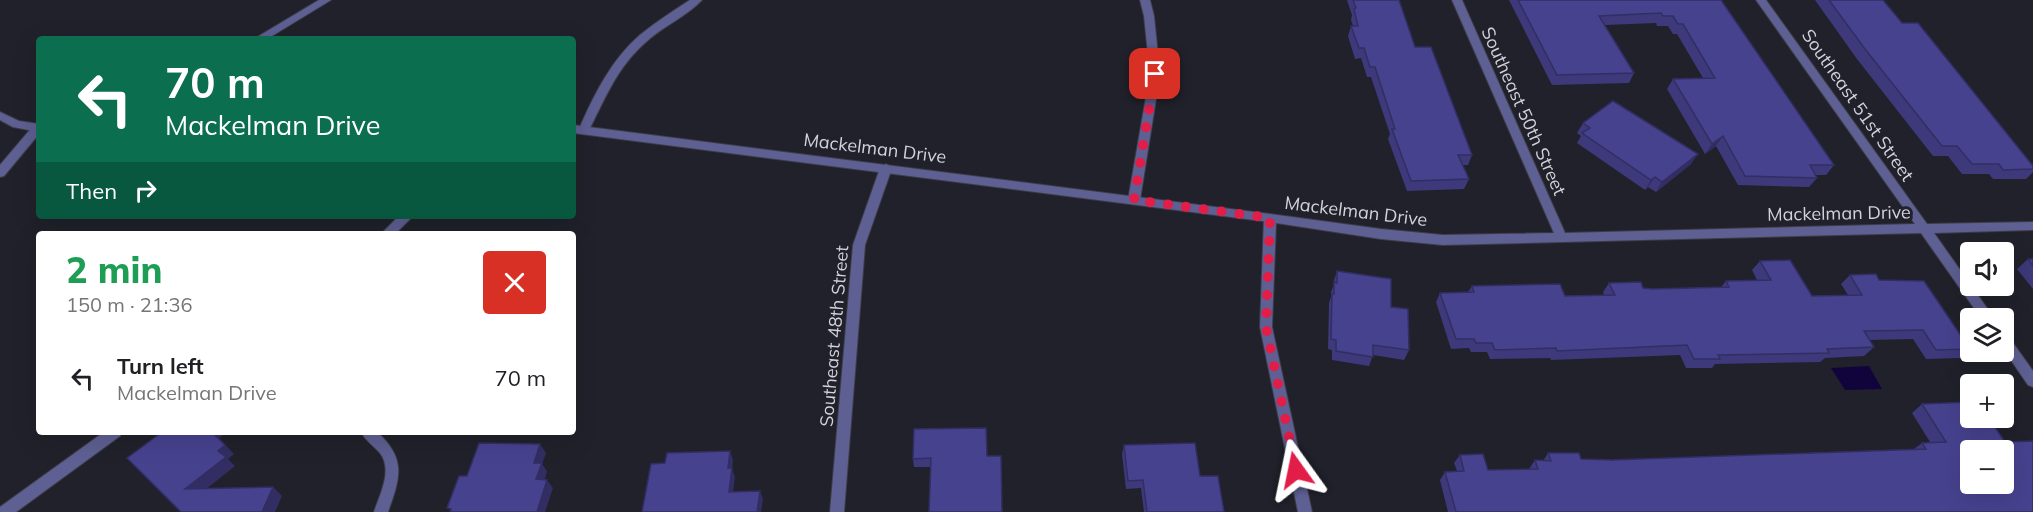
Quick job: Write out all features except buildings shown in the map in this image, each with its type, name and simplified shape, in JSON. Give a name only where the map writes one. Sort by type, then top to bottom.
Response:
[{"type":"street","points":[[264,36],[326,0]]},
{"type":"street","points":[[579,129],[615,69],[636,44],[697,0]]},
{"type":"street","points":[[1134,200],[1155,74],[1145,0]]},
{"type":"street","name":"Southeast 50th Street","points":[[1457,0],[1561,236]]},
{"type":"street","name":"Southeast 51st Street","points":[[1761,0],[1981,308]]},
{"type":"street","points":[[0,116],[17,124],[36,127]]},
{"type":"street","name":"Mackelman Drive","points":[[579,129],[1381,234],[1443,240],[2033,226]]},
{"type":"street","points":[[0,173],[36,131]]},
{"type":"street","name":"Southeast 48th Street","points":[[837,512],[859,245],[885,168]]},
{"type":"street","points":[[1270,218],[1266,327],[1305,512]]},
{"type":"street","points":[[390,231],[404,219]]},
{"type":"street","points":[[2014,354],[2033,381]]},
{"type":"street","points":[[5,512],[111,435]]},
{"type":"street","points":[[371,435],[389,454],[394,469],[381,512]]},
{"type":"shaded area","points":[[1869,366],[1882,389],[1845,390],[1831,368]]},
{"type":"route","points":[[1155,74],[1134,200],[1270,218],[1266,327],[1296,470]]}]
